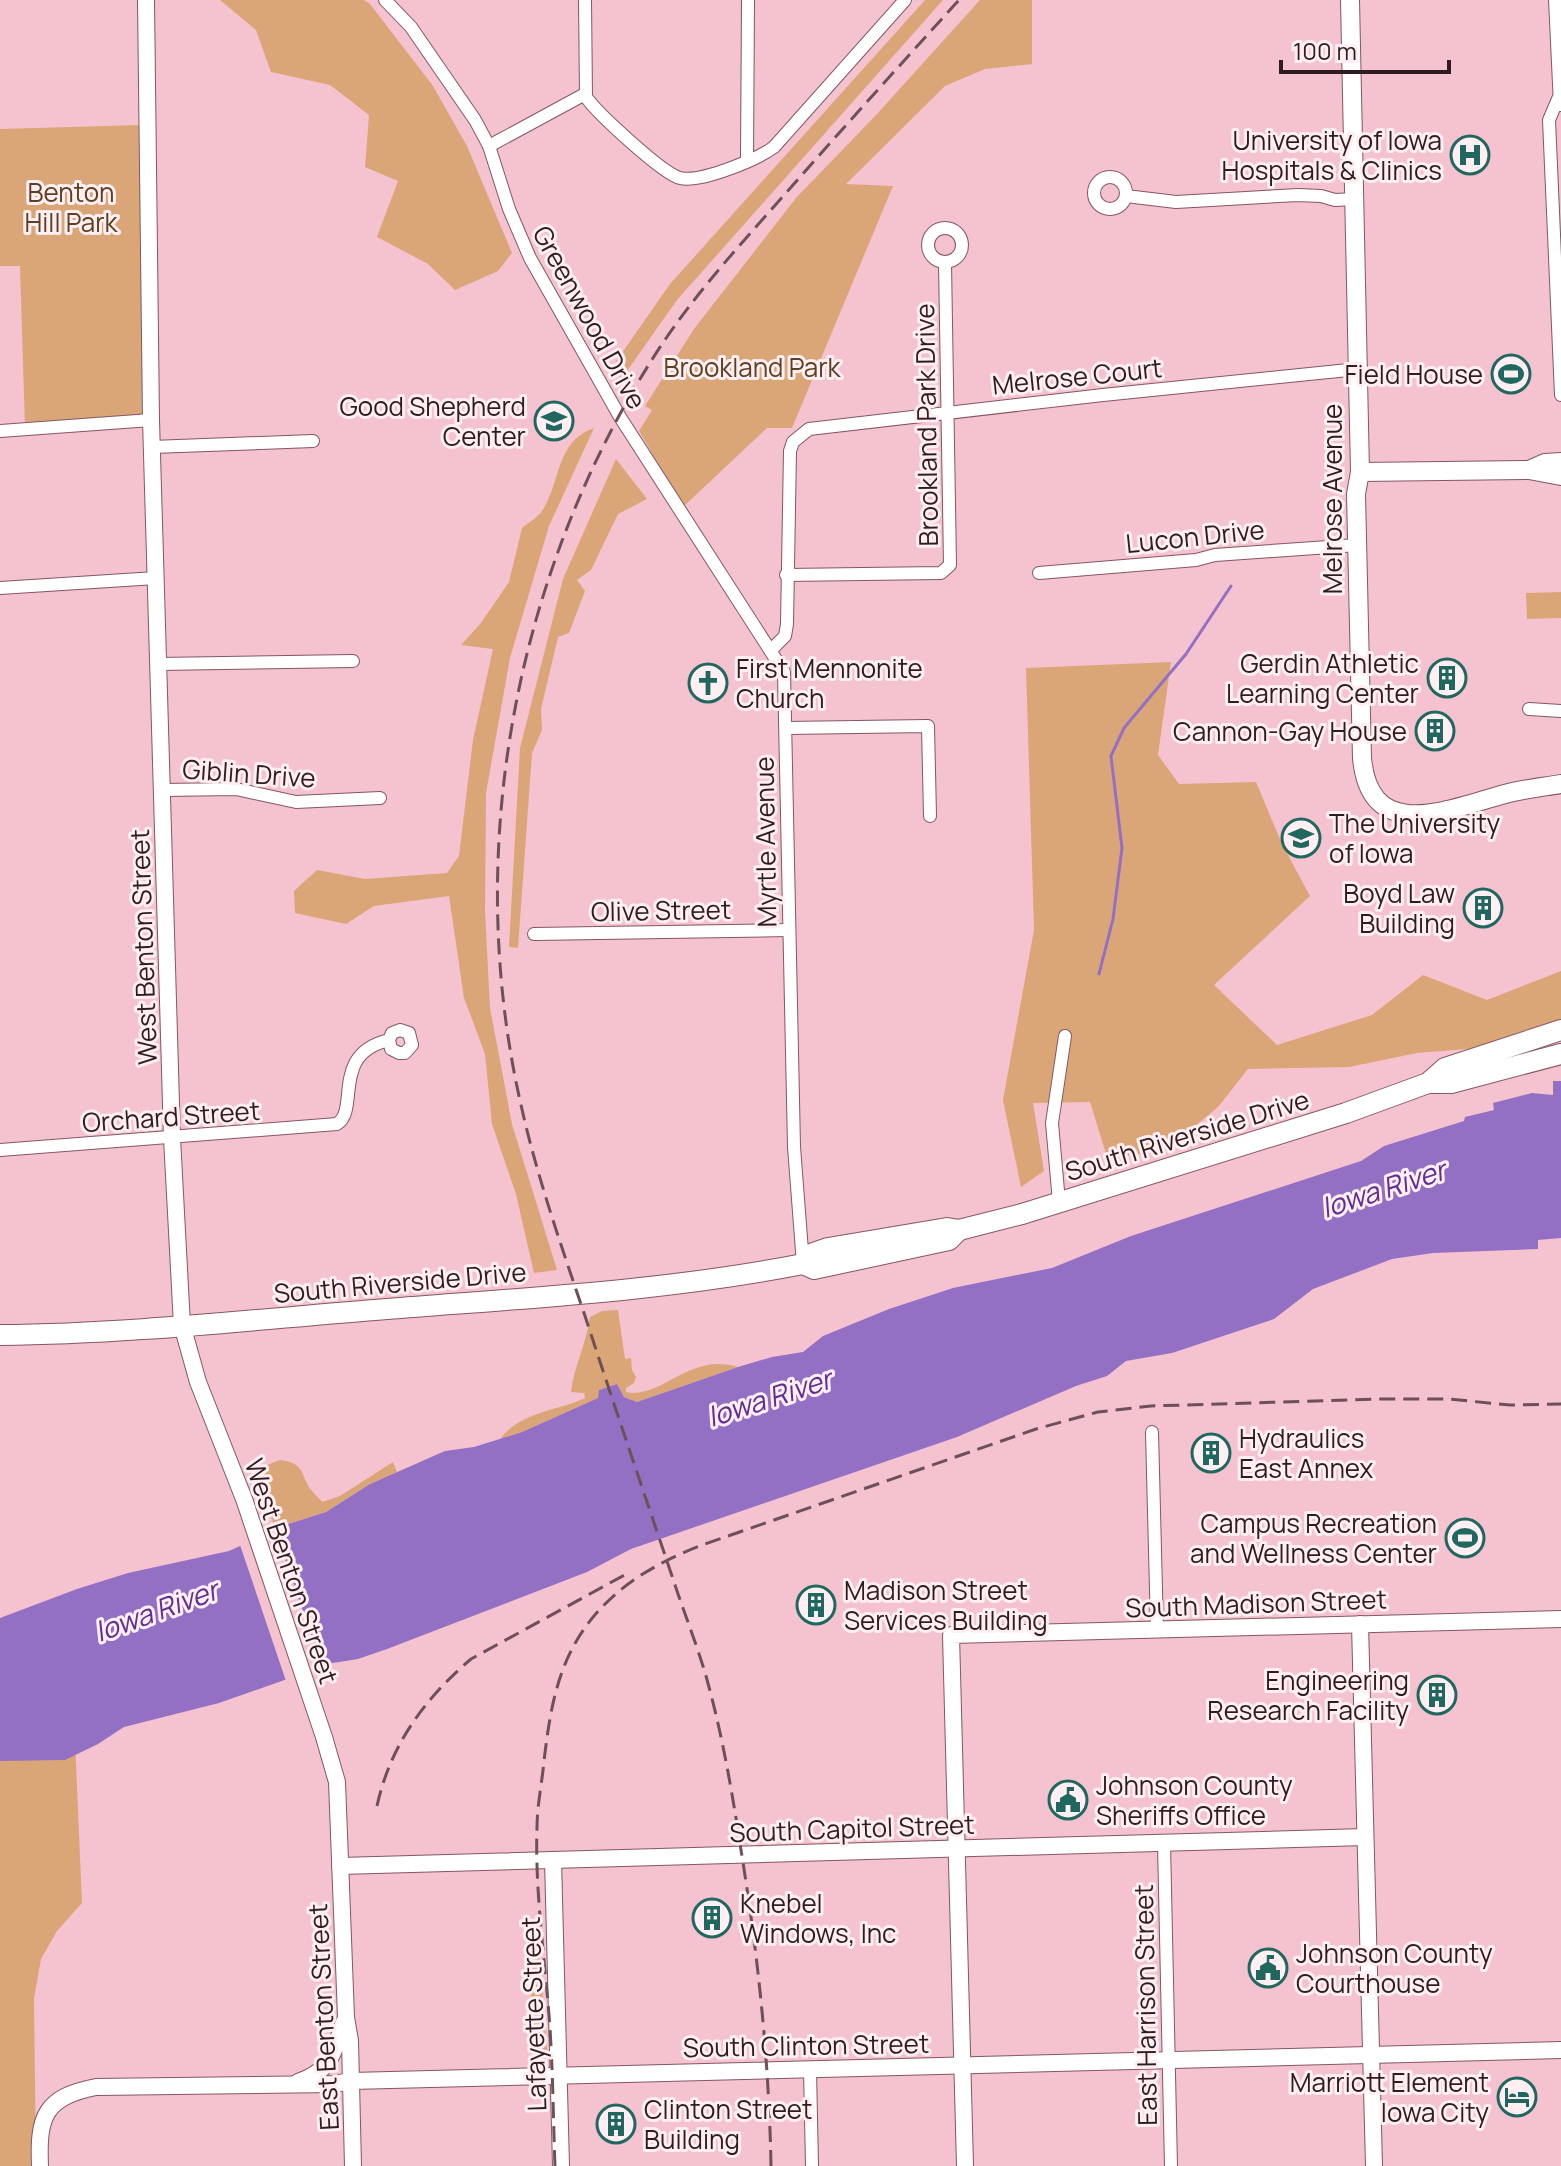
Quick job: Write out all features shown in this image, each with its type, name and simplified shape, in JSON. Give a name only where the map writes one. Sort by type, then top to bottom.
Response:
[{"type":"main road","name":"Melrose Avenue","points":[[1350,0],[1360,472],[1356,494],[1357,545],[1362,758],[1366,783],[1377,802],[1389,810],[1408,815],[1561,784]]},
{"type":"main road","points":[[1529,470],[1545,463],[1561,462]]},
{"type":"main road","points":[[1360,472],[1529,470],[1561,476]]},
{"type":"main road","name":"South Riverside Drive","points":[[1428,1083],[1445,1068],[1561,1030]]},
{"type":"main road","name":"South Riverside Drive","points":[[0,1335],[182,1325],[626,1289],[803,1264],[808,1255],[828,1248],[947,1228],[959,1230],[1346,1113],[1428,1083],[1451,1083],[1561,1054]]},
{"type":"street","name":"West Benton Street","points":[[146,0],[151,420],[172,1138],[182,1325],[198,1382],[244,1499],[324,1737],[337,1782],[340,1866]]},
{"type":"street","name":"Greenwood Drive","points":[[385,0],[411,27],[475,120],[489,146],[513,221],[530,258],[620,417],[771,650]]},
{"type":"street","points":[[585,0],[585,94],[589,102],[666,172],[698,178],[762,155],[774,147],[905,0]]},
{"type":"street","points":[[747,160],[748,0]]},
{"type":"street","points":[[1555,0],[1559,104],[1549,120],[1549,133],[1553,265],[1560,288],[1561,395]]},
{"type":"street","points":[[489,146],[585,94]]},
{"type":"street","points":[[1126,196],[1190,202],[1298,195],[1354,199]]},
{"type":"street","name":"Brookland Park Drive","points":[[786,575],[933,573],[946,570],[952,559],[946,413],[945,263]]},
{"type":"street","name":"Melrose Court","points":[[786,575],[790,451],[793,442],[817,428],[1358,369]]},
{"type":"street","points":[[0,431],[151,420]]},
{"type":"street","points":[[152,447],[313,441]]},
{"type":"street","name":"Lucon Drive","points":[[1039,573],[1196,560],[1215,555],[1357,545]]},
{"type":"street","points":[[771,650],[779,644],[786,631],[786,575]]},
{"type":"street","points":[[0,588],[156,578]]},
{"type":"street","name":"Myrtle Avenue","points":[[771,650],[784,672],[794,1147],[803,1264]]},
{"type":"street","points":[[159,664],[353,661]]},
{"type":"street","points":[[1529,709],[1561,711]]},
{"type":"street","points":[[786,728],[928,726],[930,816]]},
{"type":"street","name":"Giblin Drive","points":[[162,790],[236,789],[296,802],[380,798]]},
{"type":"street","name":"Olive Street","points":[[534,934],[789,930]]},
{"type":"street","points":[[1059,1202],[1052,1123],[1065,1036]]},
{"type":"street","name":"Orchard Street","points":[[0,1150],[327,1127],[344,1119],[347,1112],[346,1088],[352,1070],[368,1049],[389,1040]]},
{"type":"street","points":[[1152,1432],[1157,1630]]},
{"type":"street","name":"South Madison Street","points":[[957,1849],[951,1635],[1561,1619]]},
{"type":"street","points":[[1360,1624],[1374,2166]]},
{"type":"street","name":"South Capitol Street","points":[[340,1866],[1365,1837]]},
{"type":"street","name":"East Harrison Street","points":[[1164,1843],[1171,2166]]},
{"type":"street","points":[[957,1849],[965,2166]]},
{"type":"street","name":"Lafayette Street","points":[[553,1860],[561,2166]]},
{"type":"street","name":"East Benton Street","points":[[340,1866],[346,2017],[350,2041],[353,2166]]},
{"type":"street","points":[[293,2083],[315,2075],[327,2066],[338,2045],[346,2017]]},
{"type":"street","name":"South Clinton Street","points":[[40,2166],[40,2127],[46,2112],[55,2102],[76,2091],[96,2087],[334,2084],[351,2081],[1561,2050]]},
{"type":"street","points":[[810,2069],[812,2166]]},
{"type":"green space","points":[[220,0],[364,0],[370,4],[433,86],[467,146],[512,253],[498,271],[455,290],[428,264],[377,237],[398,181],[365,167],[369,115],[330,85],[271,72],[256,30]]},
{"type":"green space","points":[[925,0],[943,0],[677,300],[622,378],[610,370],[670,284]]},
{"type":"green space","name":"Brookland Park","points":[[980,0],[1032,0],[1032,64],[985,69],[945,86],[846,184],[893,186],[792,428],[767,428],[683,507],[639,431],[652,410],[645,406],[694,329],[796,198]]},
{"type":"green space","name":"Benton Hill Park","points":[[141,125],[145,421],[25,429],[20,266],[0,266],[0,129]]},
{"type":"green space","points":[[594,428],[549,526],[510,658],[486,793],[485,911],[490,1008],[512,1124],[557,1270],[534,1273],[516,1194],[492,1124],[485,1054],[464,998],[449,896],[374,906],[346,924],[295,913],[294,891],[317,870],[365,879],[447,873],[459,856],[473,740],[493,649],[461,645],[481,623],[509,582],[522,528],[542,511],[566,452],[581,434]]},
{"type":"green space","points":[[616,459],[647,499],[618,514],[591,570],[577,580],[585,591],[569,633],[558,637],[541,709],[542,730],[532,753],[518,948],[509,947],[520,748],[563,579]]},
{"type":"green space","points":[[1561,592],[1561,618],[1527,619],[1526,593]]},
{"type":"green space","points":[[1171,662],[1158,755],[1179,784],[1256,782],[1282,844],[1310,896],[1214,985],[1277,1045],[1372,1015],[1423,975],[1487,1000],[1561,971],[1561,1021],[1479,1048],[1417,1053],[1349,1067],[1248,1069],[1218,1107],[1164,1152],[1107,1157],[1090,1102],[1033,1103],[1044,1171],[1021,1187],[1003,1100],[1034,930],[1026,668]]},
{"type":"green space","points":[[618,1310],[625,1359],[631,1358],[636,1377],[626,1392],[639,1393],[705,1366],[721,1364],[738,1367],[637,1402],[624,1397],[617,1384],[599,1390],[598,1398],[500,1439],[529,1417],[585,1398],[584,1393],[571,1392],[590,1317],[602,1311]]},
{"type":"green space","points":[[280,1460],[299,1467],[322,1502],[340,1496],[393,1462],[397,1472],[370,1484],[326,1512],[275,1528],[258,1480],[267,1465]]},
{"type":"green space","points":[[75,1740],[82,1903],[57,1931],[41,1959],[34,1998],[36,2166],[0,2166],[0,1743]]},
{"type":"green space","points":[[536,1912],[547,2050],[535,2051],[529,2037]]},
{"type":"water","name":"Iowa River","points":[[1553,1081],[1561,1081],[1561,1238],[1538,1240],[1538,1249],[1433,1253],[1392,1259],[1313,1289],[1274,1319],[1172,1353],[1126,1361],[1107,1376],[1076,1386],[957,1437],[631,1549],[587,1572],[387,1649],[358,1659],[333,1663],[219,1703],[124,1727],[65,1760],[0,1761],[0,1618],[128,1573],[229,1551],[288,1524],[326,1512],[370,1484],[445,1451],[474,1447],[522,1432],[598,1398],[599,1390],[617,1384],[624,1397],[637,1402],[738,1367],[803,1352],[823,1336],[889,1309],[953,1288],[1052,1268],[1131,1236],[1361,1161],[1384,1146],[1494,1110],[1493,1103],[1532,1093],[1553,1095]]},
{"type":"pier","points":[[274,1526],[323,1671],[287,1684],[239,1542]]},
{"type":"waterway","points":[[1099,974],[1113,919],[1122,848],[1111,756],[1124,728],[1186,654],[1231,586]]},
{"type":"railway","points":[[771,2166],[768,2086],[757,1968],[738,1828],[717,1719],[698,1651],[550,1212],[521,1105],[504,1009],[498,912],[501,815],[513,719],[535,624],[566,532],[605,443],[653,358],[699,293],[959,0]]},
{"type":"railway","points":[[555,2166],[550,2034],[539,1898],[538,1811],[554,1699],[563,1669],[589,1623],[617,1593],[650,1570],[705,1544],[1036,1429],[1098,1412],[1151,1406],[1380,1399],[1448,1399],[1510,1405],[1561,1404]]},
{"type":"railway","points":[[377,1806],[391,1763],[411,1725],[454,1674],[471,1659],[630,1572]]},
{"type":"place","name":"University of Iowa Hospitals & Clinics","points":[[1470,155]]},
{"type":"place","name":"Field House","points":[[1511,374]]},
{"type":"place","name":"Good Shepherd Center","points":[[554,421]]},
{"type":"place","name":"Gerdin Athletic Learning Center","points":[[1447,678]]},
{"type":"place","name":"First Mennonite Church","points":[[708,683]]},
{"type":"place","name":"Cannon-Gay House","points":[[1435,731]]},
{"type":"place","name":"The University of Iowa","points":[[1301,838]]},
{"type":"place","name":"Boyd Law Building","points":[[1483,908]]},
{"type":"place","name":"Hydraulics East Annex","points":[[1211,1453]]},
{"type":"place","name":"Campus Recreation and Wellness Center","points":[[1465,1538]]},
{"type":"place","name":"Madison Street Services Building","points":[[816,1605]]},
{"type":"place","name":"Engineering Research Facility","points":[[1437,1695]]},
{"type":"place","name":"Johnson County Sheriffs Office","points":[[1068,1800]]},
{"type":"place","name":"Knebel Windows, Inc","points":[[712,1918]]},
{"type":"place","name":"Johnson County Courthouse","points":[[1268,1968]]},
{"type":"place","name":"Marriott Element Iowa City","points":[[1517,2097]]},
{"type":"place","name":"Clinton Street Building","points":[[616,2124]]}]
